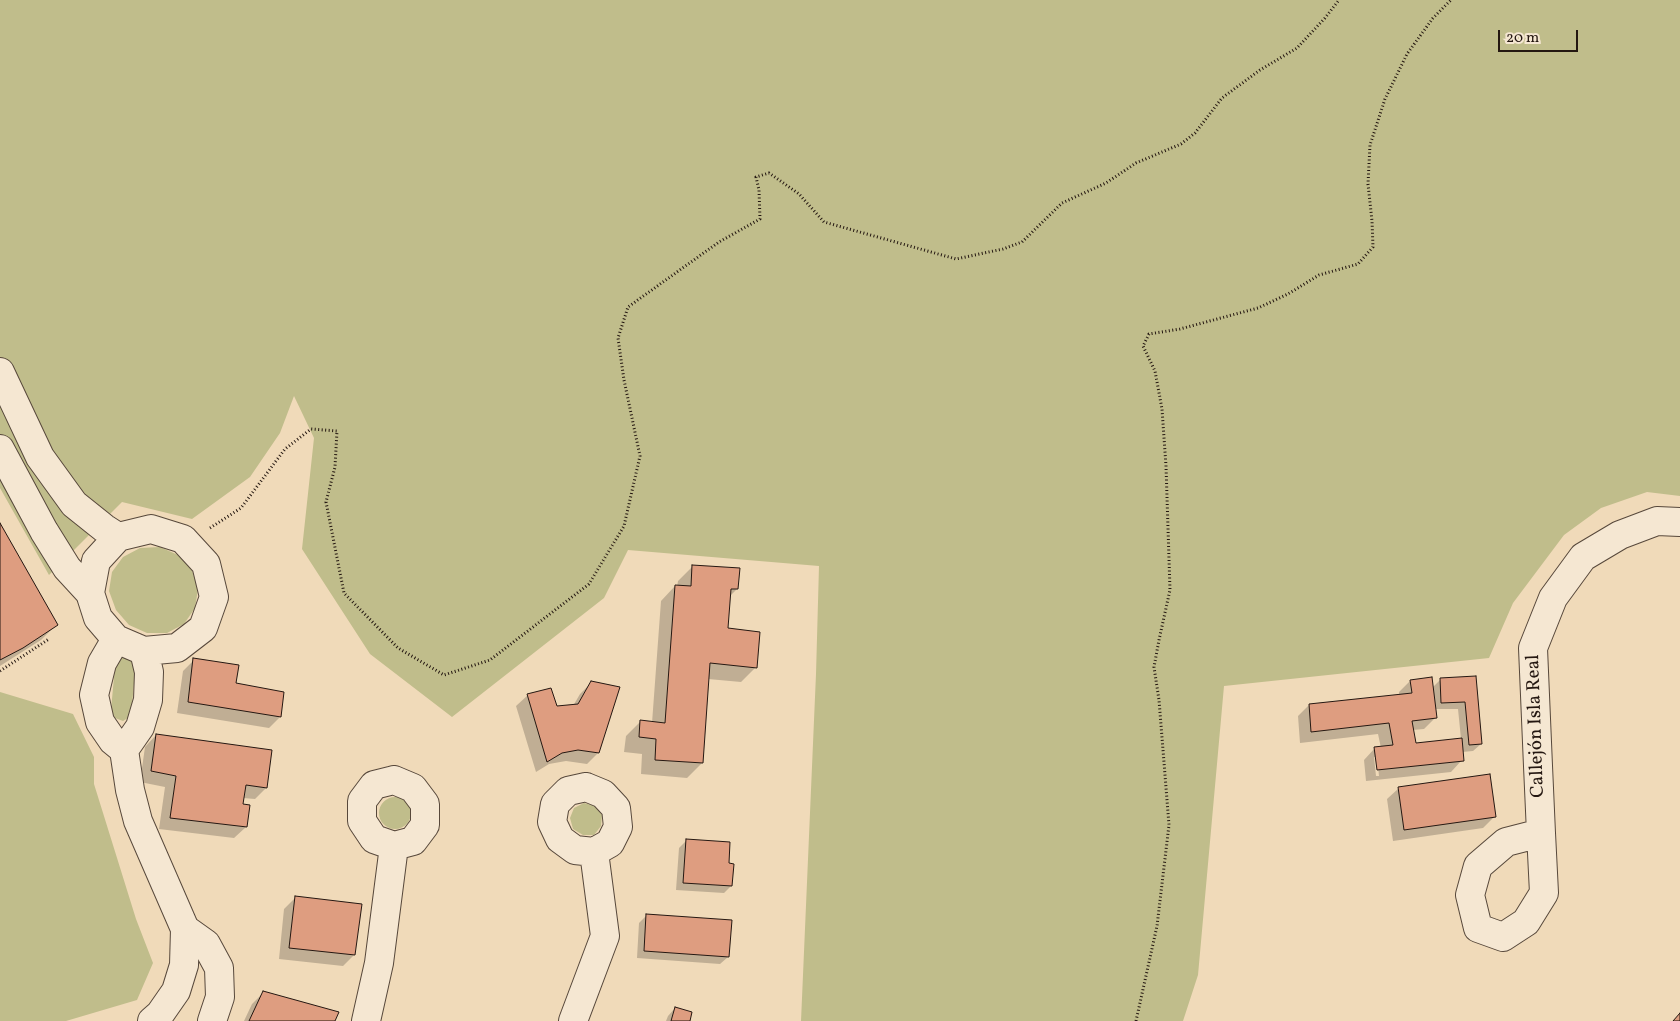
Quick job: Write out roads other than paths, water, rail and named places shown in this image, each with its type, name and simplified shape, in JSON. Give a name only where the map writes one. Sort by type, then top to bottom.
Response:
[{"type":"street","points":[[0,372],[45,465],[74,504],[118,537]]},
{"type":"street","points":[[0,449],[44,531],[67,568],[90,593],[98,618],[116,639],[144,651],[177,648],[203,628],[214,597],[206,564],[183,539],[151,529],[118,537],[96,561],[90,593]]},
{"type":"street","name":"Callejón Isla Real","points":[[1541,833],[1533,648],[1553,598],[1583,557],[1620,535],[1657,521],[1680,522]]},
{"type":"street","points":[[116,639],[102,663],[94,695],[100,722],[113,741],[124,750],[130,790],[138,821],[185,929],[184,965],[176,992],[160,1014],[152,1021]]},
{"type":"street","points":[[124,750],[140,727],[148,700],[149,672],[144,651]]},
{"type":"street","points":[[366,1021],[379,963],[394,846]]},
{"type":"street","points":[[573,1021],[605,936],[594,852]]},
{"type":"street","points":[[185,929],[206,944],[219,968],[220,997],[212,1021]]}]
